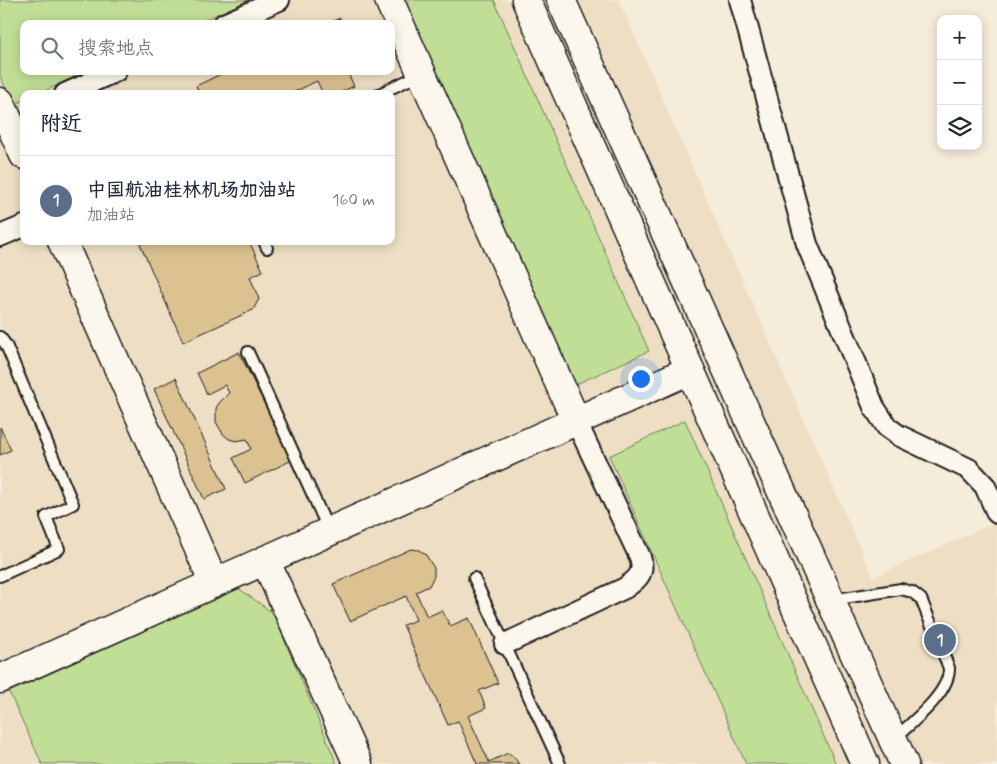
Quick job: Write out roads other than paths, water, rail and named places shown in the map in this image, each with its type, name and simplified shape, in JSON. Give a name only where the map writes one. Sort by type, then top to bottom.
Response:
[{"type":"main road","points":[[389,0],[576,421]]},
{"type":"main road","points":[[526,0],[865,764]]},
{"type":"main road","points":[[561,0],[829,600],[899,752]]},
{"type":"main road","points":[[10,111],[20,142]]},
{"type":"main road","points":[[64,245],[214,583]]},
{"type":"main road","points":[[0,679],[690,370]]},
{"type":"main road","points":[[265,560],[358,764]]},
{"type":"street","points":[[233,20],[279,0]]},
{"type":"street","points":[[740,0],[808,244],[874,407],[887,426],[898,436],[969,469],[985,486],[997,513]]},
{"type":"street","points":[[74,90],[107,75]]},
{"type":"street","points":[[0,236],[20,228]]},
{"type":"street","points":[[505,644],[625,588],[641,574],[640,557],[576,421]]},
{"type":"lane","points":[[388,90],[422,74]]},
{"type":"lane","points":[[0,337],[6,345],[73,504],[46,517],[59,548],[0,576]]},
{"type":"lane","points":[[248,352],[329,532]]},
{"type":"lane","points":[[474,578],[560,764]]},
{"type":"lane","points":[[829,600],[901,590],[912,592],[921,599],[949,668],[948,678],[941,693],[899,752]]},
{"type":"place","name":"中国航油桂林机场加油站","points":[[940,640]]}]
